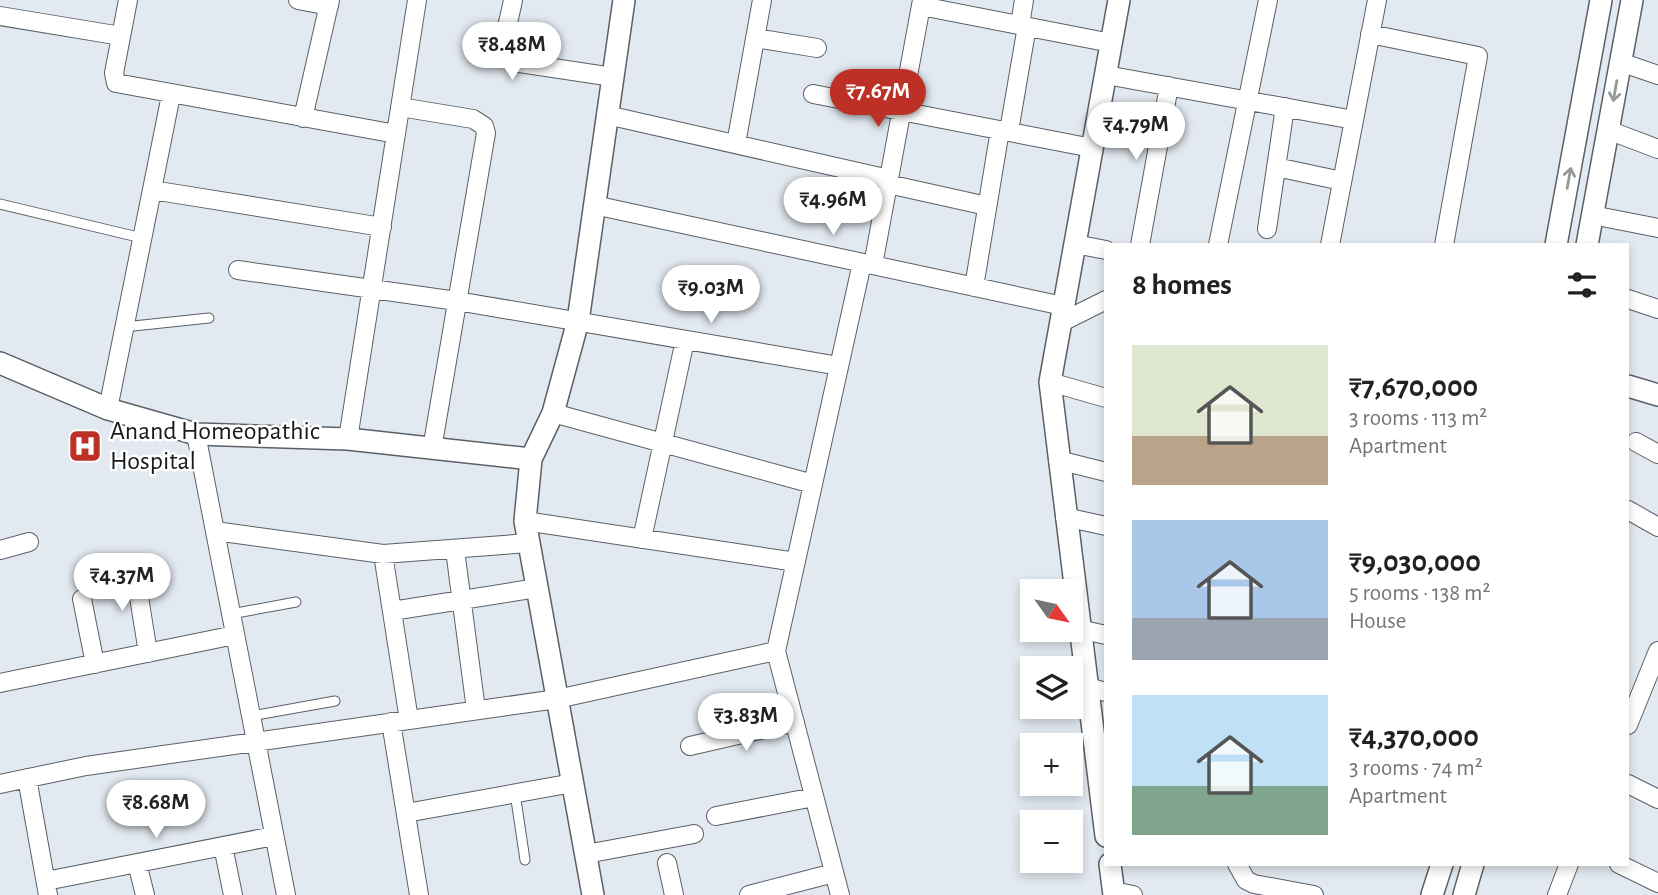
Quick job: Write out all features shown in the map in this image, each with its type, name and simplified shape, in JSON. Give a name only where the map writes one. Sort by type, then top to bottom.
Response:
[{"type":"street","points":[[128,0],[114,73],[116,83],[396,134]]},
{"type":"street","points":[[298,0],[330,3],[303,118]]},
{"type":"street","points":[[348,439],[417,0]]},
{"type":"street","points":[[513,0],[505,47],[506,55],[513,62],[612,78]]},
{"type":"street","points":[[593,895],[525,520],[531,459],[553,413],[578,321],[624,0]]},
{"type":"street","points":[[737,144],[762,0]]},
{"type":"street","points":[[974,287],[987,206],[1005,131],[1023,26],[1024,0]]},
{"type":"street","points":[[1073,579],[1049,382],[1119,0]]},
{"type":"street","points":[[1218,243],[1268,0]]},
{"type":"street","points":[[1330,243],[1377,0]]},
{"type":"street","points":[[1556,243],[1601,0]]},
{"type":"street","points":[[1587,243],[1632,0]]},
{"type":"street","points":[[840,895],[776,652],[839,366],[888,181],[921,3],[1111,43]]},
{"type":"street","points":[[0,16],[121,36]]},
{"type":"street","points":[[1370,34],[1478,56],[1444,243]]},
{"type":"street","points":[[755,38],[817,48]]},
{"type":"street","points":[[1620,62],[1658,75]]},
{"type":"street","points":[[1106,75],[1354,120]]},
{"type":"street","points":[[1140,243],[1169,86]]},
{"type":"street","points":[[108,410],[171,94]]},
{"type":"street","points":[[813,94],[1092,148]]},
{"type":"street","points":[[400,107],[473,119],[484,126],[486,133],[432,449]]},
{"type":"street","points":[[1266,229],[1285,107]]},
{"type":"street","points":[[607,115],[987,206]]},
{"type":"street","points":[[1608,130],[1658,149]]},
{"type":"street","points":[[1276,167],[1342,181]]},
{"type":"street","points":[[152,190],[382,227]]},
{"type":"street","points":[[594,205],[974,287],[1062,315],[1104,301]]},
{"type":"street","points":[[1592,215],[1658,228]]},
{"type":"street","points":[[1075,244],[1104,250]]},
{"type":"street","points":[[238,270],[457,301],[839,366]]},
{"type":"street","points":[[1629,299],[1658,309]]},
{"type":"street","points":[[642,539],[685,340]]},
{"type":"street","points":[[0,363],[108,410],[196,434],[348,439],[531,459]]},
{"type":"street","points":[[1049,382],[1104,397]]},
{"type":"street","points":[[1629,386],[1658,395]]},
{"type":"street","points":[[553,413],[813,484]]},
{"type":"street","points":[[196,434],[286,895]]},
{"type":"street","points":[[1636,442],[1658,454]]},
{"type":"street","points":[[1058,460],[1104,472]]},
{"type":"street","points":[[1629,511],[1658,527]]},
{"type":"street","points":[[1065,517],[1104,526]]},
{"type":"street","points":[[525,520],[796,562]]},
{"type":"street","points":[[215,531],[383,554],[529,542]]},
{"type":"street","points":[[0,550],[29,542]]},
{"type":"street","points":[[455,550],[476,710]]},
{"type":"street","points":[[383,554],[409,720]]},
{"type":"street","points":[[134,566],[148,653]]},
{"type":"street","points":[[392,611],[537,588]]},
{"type":"street","points":[[82,599],[95,664]]},
{"type":"street","points":[[1083,630],[1104,635]]},
{"type":"street","points":[[0,683],[235,635]]},
{"type":"street","points":[[1083,642],[1096,690],[1104,812]]},
{"type":"street","points":[[0,784],[86,766],[557,699],[776,652]]},
{"type":"street","points":[[1629,723],[1658,652]]},
{"type":"street","points":[[391,722],[419,895]]},
{"type":"street","points":[[690,746],[795,722]]},
{"type":"street","points":[[27,778],[47,888],[137,863],[274,836]]},
{"type":"street","points":[[406,813],[573,783]]},
{"type":"street","points":[[1629,784],[1658,799]]},
{"type":"street","points":[[716,816],[814,797]]},
{"type":"street","points":[[586,854],[694,834]]},
{"type":"street","points":[[223,846],[233,895]]},
{"type":"street","points":[[137,863],[145,895]]},
{"type":"street","points":[[667,863],[674,895]]},
{"type":"street","points":[[1111,866],[1120,894]]},
{"type":"street","points":[[1238,866],[1246,880],[1254,884],[1314,895]]},
{"type":"street","points":[[1432,895],[1441,866]]},
{"type":"street","points":[[1464,895],[1472,866]]},
{"type":"street","points":[[1557,895],[1568,866]]},
{"type":"street","points":[[1623,866],[1658,883]]},
{"type":"street","points":[[749,895],[834,873]]},
{"type":"lane","points":[[0,204],[142,238]]},
{"type":"lane","points":[[124,327],[209,318]]},
{"type":"lane","points":[[231,614],[296,602]]},
{"type":"lane","points":[[251,716],[335,701]]},
{"type":"lane","points":[[515,793],[525,860]]},
{"type":"place","name":"Anand Homeopathic Hospital","points":[[85,446]]}]
